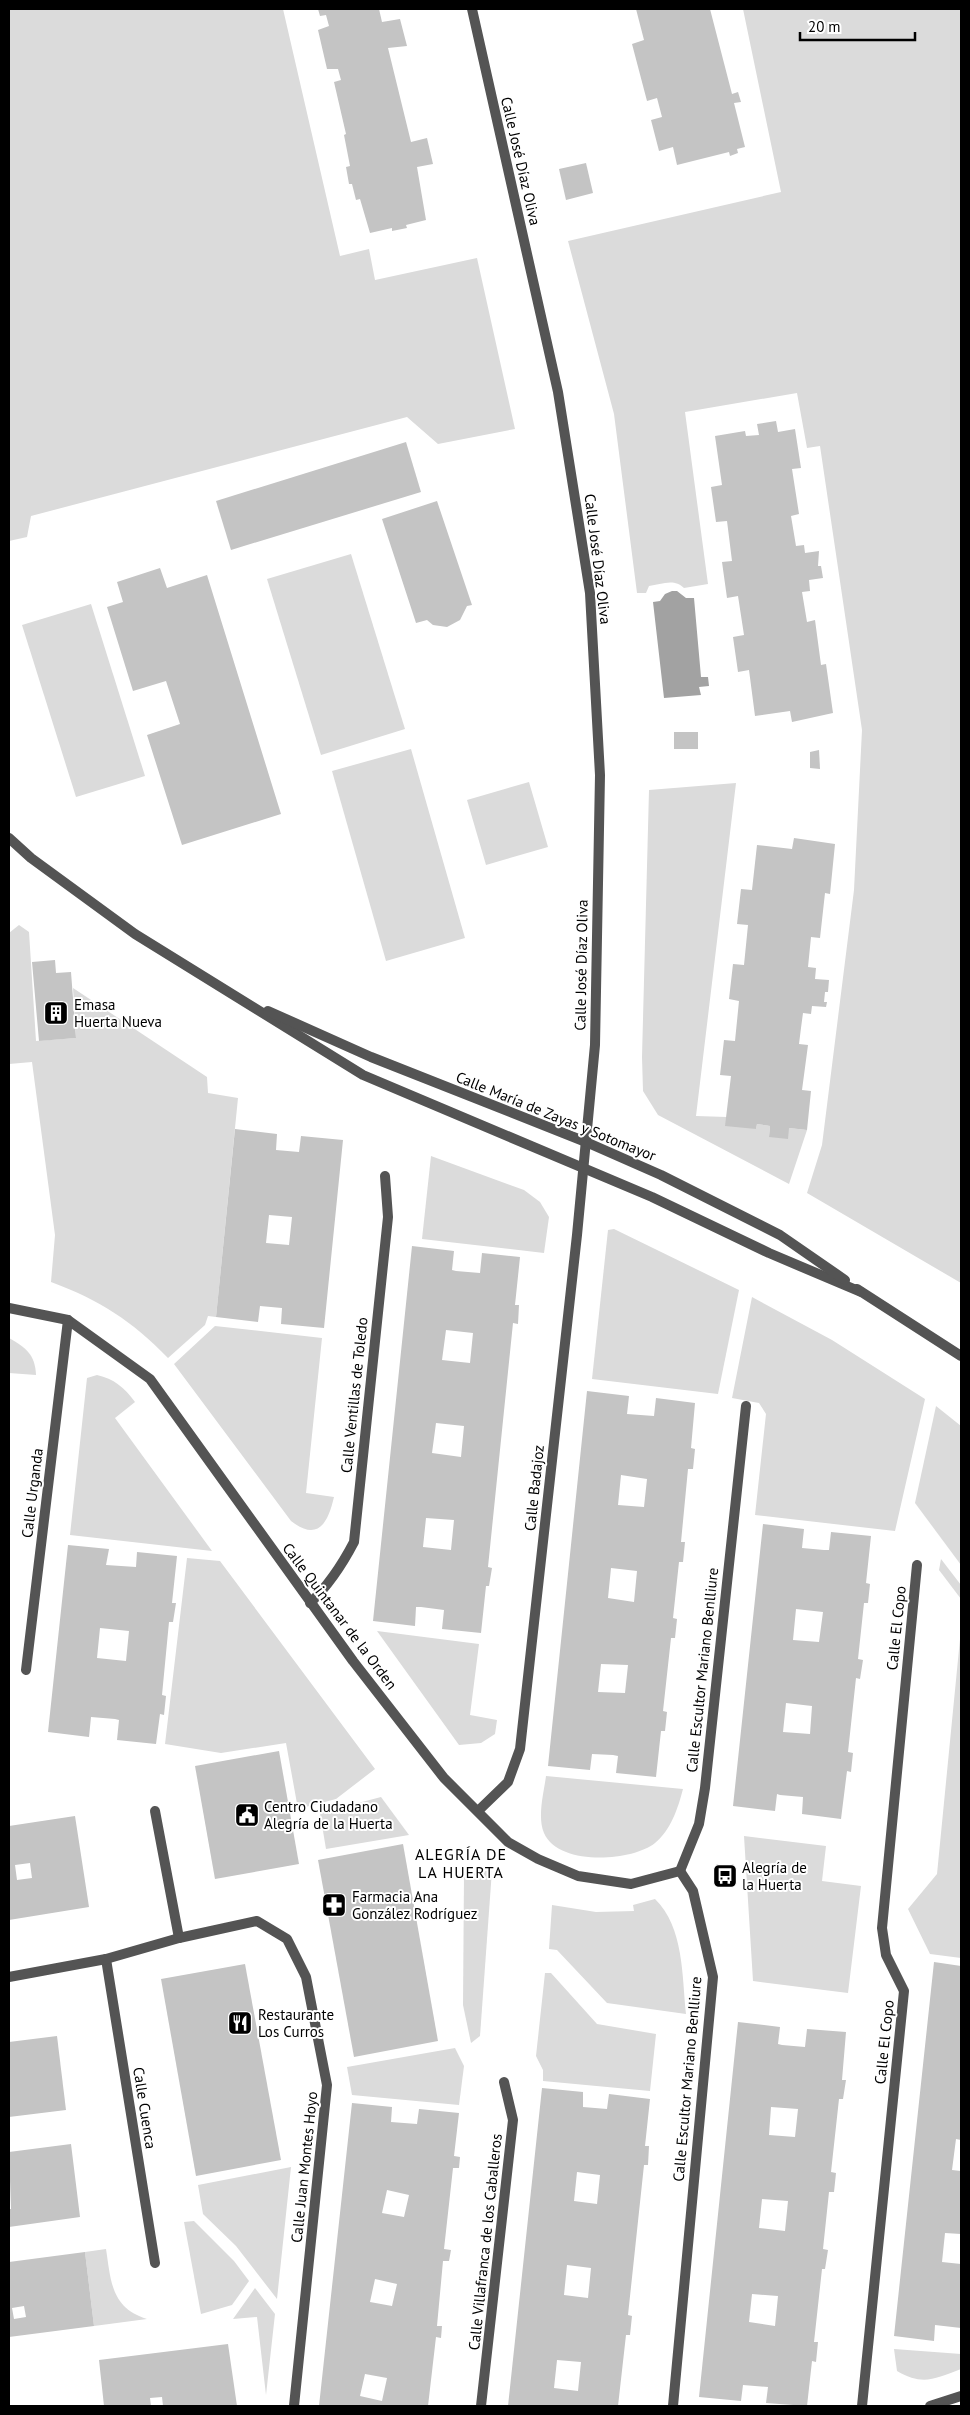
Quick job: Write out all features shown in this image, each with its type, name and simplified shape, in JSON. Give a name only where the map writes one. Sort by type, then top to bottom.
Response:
[{"type":"street","name":"Calle José Díaz Oliva","points":[[472,9],[558,392],[590,593],[600,775],[594,1044],[584,1154]]},
{"type":"street","name":"Calle María de Zayas y Sotomayor","points":[[9,838],[31,858],[134,934],[363,1075],[489,1130],[584,1167],[769,1253],[861,1292]]},
{"type":"street","name":"Calle María de Zayas y Sotomayor","points":[[227,992],[371,1057],[586,1142],[661,1175],[780,1235],[861,1292],[961,1356]]},
{"type":"street","name":"Calle Badajoz","points":[[478,1812],[508,1782],[520,1749],[584,1154]]},
{"type":"street","name":"Calle Ventillas de Toledo","points":[[310,1603],[341,1566],[354,1542],[388,1217],[385,1176]]},
{"type":"street","name":"Calle Quintanar de la Orden","points":[[9,1308],[68,1320],[150,1379],[310,1603],[444,1778],[508,1842],[538,1859],[578,1876],[631,1884],[680,1870]]},
{"type":"street","name":"Calle Urganda","points":[[26,1670],[68,1320]]},
{"type":"street","name":"Calle Escultor Mariano Benlliure","points":[[673,2406],[712,1977],[693,1890],[680,1870],[699,1824],[705,1788],[746,1406]]},
{"type":"street","name":"Calle El Copo","points":[[862,2406],[904,1991],[886,1955],[882,1928],[917,1564]]},
{"type":"street","points":[[155,1811],[179,1938]]},
{"type":"street","name":"Calle Juan Montes Hoyo","points":[[9,1977],[106,1959],[179,1938],[257,1921],[287,1939],[306,1977],[328,2085],[294,2406]]},
{"type":"street","name":"Calle Cuenca","points":[[106,1959],[155,2263]]},
{"type":"street","name":"Calle Villafranca de los Caballeros","points":[[481,2406],[513,2120],[504,2082]]},
{"type":"street","points":[[930,2406],[961,2396]]},
{"type":"shaded area","points":[[9,9],[283,9],[340,256],[369,249],[375,280],[477,258],[515,429],[438,444],[407,417],[31,516],[27,537],[9,541]]},
{"type":"shaded area","points":[[743,9],[961,9],[961,1283],[807,1193],[822,1145],[854,890],[862,730],[820,446],[807,448],[797,393],[685,412],[708,584],[684,588],[676,583],[668,582],[649,586],[646,593],[637,593],[614,414],[568,241],[781,192]]},
{"type":"shaded area","points":[[351,554],[405,729],[321,755],[267,579]]},
{"type":"shaded area","points":[[677,591],[686,598],[694,598],[701,677],[708,677],[709,686],[699,687],[701,695],[664,698],[653,602],[660,601],[665,594]]},
{"type":"shaded area","points":[[91,604],[145,776],[76,797],[22,625]]},
{"type":"shaded area","points":[[411,749],[465,938],[386,961],[332,771]]},
{"type":"shaded area","points":[[529,782],[548,847],[486,865],[467,800]]},
{"type":"shaded area","points":[[736,783],[696,1116],[727,1117],[756,1129],[757,1124],[770,1126],[769,1137],[789,1128],[807,1130],[789,1184],[658,1115],[643,1091],[642,1057],[649,790]]},
{"type":"shaded area","points":[[19,925],[29,932],[36,1041],[76,1038],[73,988],[207,1077],[208,1093],[238,1098],[216,1317],[208,1316],[205,1325],[168,1358],[128,1322],[85,1296],[51,1282],[55,1235],[32,1062],[9,1064],[9,933]]},
{"type":"shaded area","points":[[431,1156],[524,1190],[540,1202],[549,1217],[544,1253],[422,1239]]},
{"type":"shaded area","points":[[614,1229],[739,1290],[718,1394],[592,1379],[608,1230]]},
{"type":"shaded area","points":[[752,1297],[832,1340],[925,1399],[895,1531],[755,1515],[766,1414],[759,1403],[732,1398]]},
{"type":"shaded area","points":[[215,1326],[322,1338],[306,1493],[334,1497],[329,1515],[320,1527],[308,1530],[291,1521],[174,1364]]},
{"type":"shaded area","points":[[9,1338],[29,1352],[34,1362],[36,1375],[9,1373]]},
{"type":"shaded area","points":[[97,1375],[118,1384],[135,1402],[115,1418],[212,1551],[70,1535],[87,1378]]},
{"type":"shaded area","points":[[936,1406],[961,1426],[961,1565],[915,1503]]},
{"type":"shaded area","points":[[187,1558],[220,1561],[375,1769],[336,1799],[298,1809],[286,1743],[221,1753],[165,1744]]},
{"type":"shaded area","points":[[941,1559],[961,1585],[961,1599],[939,1570]]},
{"type":"shaded area","points":[[961,1629],[961,1958],[930,1954],[908,1909],[937,1874]]},
{"type":"shaded area","points":[[377,1631],[479,1644],[470,1715],[497,1720],[495,1734],[481,1743],[459,1745]]},
{"type":"shaded area","points":[[546,1776],[683,1789],[670,1825],[655,1843],[630,1854],[613,1857],[579,1856],[564,1851],[552,1844],[544,1833],[541,1812]]},
{"type":"shaded area","points":[[381,1797],[409,1835],[326,1849],[320,1813]]},
{"type":"shaded area","points":[[744,1836],[826,1846],[822,1881],[861,1886],[848,1993],[753,1981]]},
{"type":"shaded area","points":[[492,1870],[480,2036],[471,2043],[463,2005],[464,1875]]},
{"type":"shaded area","points":[[655,1899],[672,1923],[680,1953],[686,2014],[607,2003],[557,1950],[549,1949],[552,1905],[596,1912],[634,1911],[633,1905]]},
{"type":"shaded area","points":[[545,1973],[551,1973],[597,2024],[656,2034],[650,2091],[543,2081],[543,2070],[536,2056]]},
{"type":"shaded area","points":[[455,2048],[464,2066],[459,2105],[352,2095],[347,2067]]},
{"type":"shaded area","points":[[291,2167],[277,2299],[236,2246],[203,2214],[198,2185]]},
{"type":"shaded area","points":[[194,2221],[234,2261],[249,2281],[232,2305],[201,2314],[184,2222]]},
{"type":"shaded area","points":[[106,2249],[109,2272],[115,2292],[126,2308],[147,2319],[94,2326],[85,2252]]},
{"type":"shaded area","points":[[255,2288],[275,2314],[266,2395],[257,2317],[233,2319]]},
{"type":"shaded area","points":[[894,2349],[961,2354],[961,2369],[936,2378],[922,2380],[906,2376],[897,2371]]},
{"type":"building","points":[[318,9],[379,9],[382,22],[400,19],[407,46],[388,48],[411,142],[427,138],[433,164],[417,167],[426,220],[406,225],[407,228],[392,231],[392,228],[370,233],[360,199],[356,200],[352,184],[349,184],[346,167],[350,166],[344,135],[346,134],[334,82],[341,80],[338,69],[327,69],[318,30],[329,26],[326,15],[320,16]]},
{"type":"building","points":[[636,9],[710,9],[732,94],[738,92],[741,102],[734,103],[745,147],[737,149],[738,153],[730,156],[729,152],[677,165],[673,147],[659,151],[651,120],[662,117],[657,98],[647,101],[632,44],[644,40]]},
{"type":"building","points":[[586,163],[593,193],[566,200],[559,169]]},
{"type":"building","points":[[776,421],[778,432],[795,429],[801,468],[792,469],[799,514],[791,516],[796,546],[804,545],[805,553],[819,551],[818,566],[821,566],[823,578],[809,580],[810,591],[802,592],[807,622],[815,620],[821,665],[826,664],[833,713],[792,722],[790,711],[755,716],[749,670],[738,672],[733,637],[744,635],[738,596],[727,598],[722,562],[732,561],[727,521],[716,522],[711,487],[722,485],[715,436],[745,431],[746,436],[759,435],[757,424]]},
{"type":"building","points":[[406,442],[421,492],[231,550],[216,501]]},
{"type":"building","points":[[437,501],[472,605],[467,606],[460,620],[447,627],[433,625],[427,620],[416,623],[382,519]]},
{"type":"building","points":[[160,568],[167,588],[207,575],[281,814],[182,845],[147,735],[180,724],[166,681],[133,691],[107,607],[123,602],[117,582]]},
{"type":"building","points":[[674,732],[698,732],[698,749],[674,749]]},
{"type":"building","points":[[819,750],[820,769],[810,768],[810,752]]},
{"type":"building","points":[[794,838],[835,844],[830,894],[825,893],[820,938],[811,937],[808,967],[816,968],[815,979],[829,980],[828,992],[825,992],[824,1002],[827,1002],[826,1007],[812,1006],[811,1014],[803,1013],[799,1044],[808,1045],[802,1090],[811,1091],[807,1130],[789,1128],[788,1139],[769,1137],[770,1126],[757,1124],[756,1129],[725,1126],[731,1076],[720,1075],[724,1040],[735,1041],[739,1001],[729,999],[733,964],[744,965],[748,925],[737,924],[741,889],[752,890],[757,845],[792,849]]},
{"type":"building","name":"Emasa Huerta Nueva","points":[[55,960],[56,973],[71,972],[76,1038],[39,1041],[32,962]]},
{"type":"building","points":[[235,1129],[277,1134],[276,1150],[299,1152],[301,1136],[343,1140],[324,1328],[281,1324],[282,1308],[260,1306],[258,1322],[216,1317]],"holes":[[[269,1215],[292,1217],[289,1245],[266,1243]]]},
{"type":"building","points":[[412,1246],[454,1251],[452,1270],[456,1271],[480,1273],[482,1253],[520,1257],[515,1305],[519,1305],[518,1324],[513,1323],[488,1567],[492,1568],[489,1586],[486,1586],[481,1633],[442,1629],[444,1610],[421,1607],[416,1607],[415,1626],[373,1621]],"holes":[[[446,1330],[473,1333],[470,1363],[442,1360]],[[436,1423],[464,1426],[461,1457],[432,1453]],[[426,1518],[454,1520],[451,1550],[423,1547]]]},
{"type":"building","points":[[587,1391],[629,1396],[627,1414],[654,1416],[656,1398],[695,1403],[691,1448],[695,1449],[693,1469],[688,1469],[681,1542],[685,1542],[683,1562],[679,1562],[673,1618],[677,1619],[675,1638],[671,1638],[663,1711],[667,1712],[665,1731],[661,1731],[656,1777],[616,1773],[618,1756],[613,1755],[592,1754],[590,1770],[548,1766]],"holes":[[[621,1475],[647,1479],[644,1507],[618,1505]],[[611,1568],[637,1571],[634,1602],[608,1598]],[[601,1664],[628,1665],[625,1693],[598,1692]]]},
{"type":"building","points":[[763,1524],[804,1529],[802,1548],[829,1550],[831,1532],[871,1536],[866,1583],[870,1584],[868,1603],[864,1603],[858,1659],[863,1660],[860,1679],[856,1678],[848,1752],[853,1753],[851,1772],[847,1771],[841,1819],[802,1814],[803,1797],[777,1794],[775,1811],[733,1806]],"holes":[[[796,1609],[823,1612],[819,1642],[793,1640]],[[786,1703],[812,1706],[810,1734],[783,1732]]]},
{"type":"building","points":[[68,1545],[109,1549],[106,1565],[136,1567],[137,1552],[177,1556],[172,1603],[176,1603],[173,1622],[169,1622],[162,1695],[166,1696],[164,1715],[160,1714],[156,1744],[117,1740],[119,1720],[115,1719],[91,1717],[89,1737],[48,1732]],"holes":[[[100,1628],[129,1631],[126,1661],[97,1658]]]},
{"type":"building","points":[[279,1751],[299,1864],[215,1879],[195,1766]]},
{"type":"building","points":[[75,1816],[89,1907],[9,1920],[9,1826]],"holes":[[[30,1863],[32,1878],[17,1880],[15,1865]]]},
{"type":"building","points":[[403,1844],[438,2041],[354,2057],[318,1860]]},
{"type":"building","points":[[934,1962],[961,1966],[961,2140],[956,2139],[952,2170],[961,2171],[961,2234],[945,2233],[942,2262],[961,2264],[961,2328],[935,2325],[934,2341],[894,2336]]},
{"type":"building","points":[[245,1964],[281,2160],[196,2176],[161,1979]]},
{"type":"building","points":[[738,2022],[780,2027],[778,2044],[782,2045],[805,2047],[807,2029],[846,2032],[842,2080],[846,2080],[843,2099],[839,2099],[831,2172],[836,2173],[834,2192],[829,2192],[823,2249],[828,2250],[825,2269],[822,2269],[814,2342],[818,2342],[816,2362],[812,2361],[807,2406],[766,2403],[768,2387],[743,2385],[741,2401],[699,2397]],"holes":[[[771,2107],[798,2109],[795,2137],[769,2135]],[[762,2199],[788,2201],[785,2231],[759,2228]],[[752,2294],[778,2296],[775,2326],[749,2322]]]},
{"type":"building","points":[[57,2036],[66,2110],[9,2117],[9,2042]]},
{"type":"building","points":[[542,2088],[583,2092],[583,2107],[607,2109],[609,2094],[650,2099],[645,2146],[649,2146],[648,2165],[644,2165],[628,2315],[632,2316],[630,2335],[626,2335],[618,2406],[508,2406]],"holes":[[[577,2172],[600,2175],[597,2204],[574,2201]],[[567,2265],[591,2268],[588,2298],[564,2295]],[[557,2360],[581,2362],[578,2391],[554,2388]]]},
{"type":"building","points":[[352,2103],[392,2107],[391,2122],[417,2124],[419,2109],[459,2113],[454,2156],[460,2157],[459,2168],[453,2168],[444,2249],[451,2250],[449,2261],[443,2261],[437,2326],[442,2326],[441,2338],[436,2337],[428,2406],[319,2406]],"holes":[[[387,2190],[409,2195],[404,2217],[382,2213]],[[375,2279],[397,2284],[392,2306],[370,2302]],[[365,2374],[387,2378],[382,2401],[360,2396]]]},
{"type":"building","points":[[71,2144],[80,2217],[9,2227],[9,2209],[11,2209],[9,2152]]},
{"type":"building","points":[[85,2252],[94,2326],[9,2337],[9,2262]],"holes":[[[24,2306],[26,2317],[14,2319],[12,2308]]]},
{"type":"building","points":[[228,2344],[237,2406],[163,2406],[162,2397],[150,2398],[151,2406],[104,2406],[99,2360]]},
{"type":"place","name":"Emasa Huerta Nueva","points":[[56,1013]]},
{"type":"place","name":"Centro Ciudadano Alegría de la Huerta","points":[[247,1815]]},
{"type":"place","name":"Alegría de la Huerta","points":[[725,1876]]},
{"type":"place","name":"Farmacia Ana González Rodríguez","points":[[334,1905]]},
{"type":"place","name":"Restaurante Los Curros","points":[[240,2023]]},
{"type":"district","name":"ALEGRÍA DE LA HUERTA","points":[[461,1863]]}]
